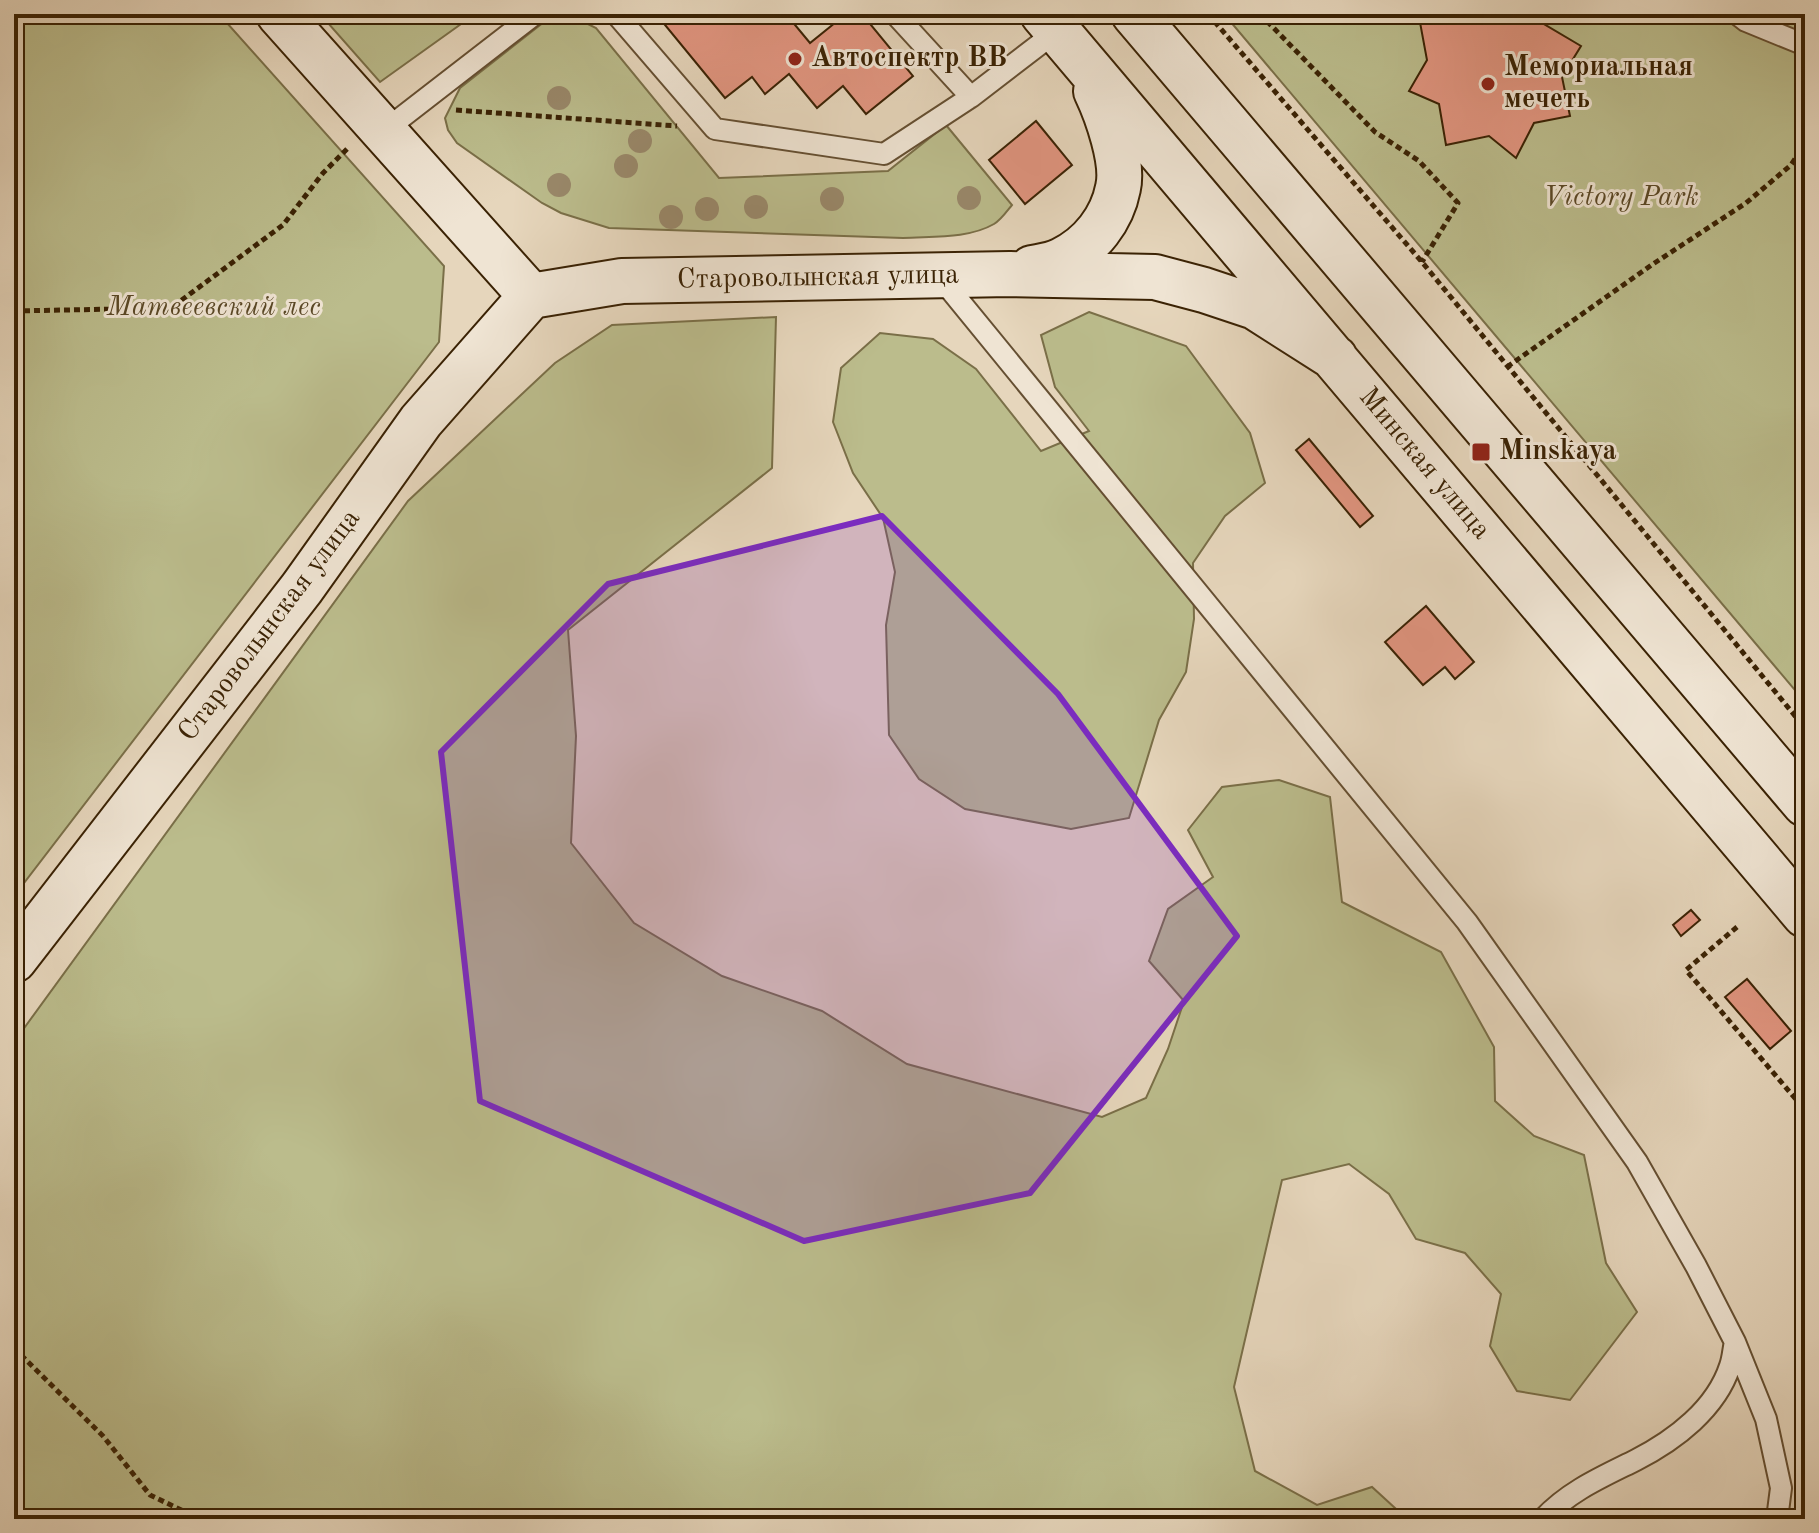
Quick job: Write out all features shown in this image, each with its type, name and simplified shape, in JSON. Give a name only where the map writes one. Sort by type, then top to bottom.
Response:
[{"type":"street","points":[[279,14],[391,119],[531,296]]},
{"type":"street","points":[[1141,18],[1805,804]]},
{"type":"street","points":[[1010,274],[1062,261],[1093,238],[1107,219],[1119,186],[1116,150],[1103,105],[1060,34]]},
{"type":"street","name":"Минская улица","points":[[1060,34],[1805,915]]},
{"type":"street","points":[[1010,274],[1155,277],[1255,307],[1335,358]]},
{"type":"street","name":"Староволынская улица","points":[[14,960],[302,588],[421,421],[531,296],[622,281],[1010,274]]},
{"type":"lane","points":[[391,119],[535,14]]},
{"type":"lane","points":[[616,14],[715,129],[884,154],[1060,34]]},
{"type":"lane","points":[[895,14],[971,97]]},
{"type":"lane","points":[[1737,14],[1746,21],[1805,45]]},
{"type":"lane","points":[[939,276],[1467,922],[1637,1162],[1735,1342],[1766,1419],[1781,1488],[1777,1519]]},
{"type":"lane","points":[[1543,1519],[1555,1506],[1588,1483],[1680,1433],[1715,1397],[1730,1367],[1735,1342]]},
{"type":"path","points":[[1208,14],[1422,262],[1805,728]]},
{"type":"path","points":[[1260,14],[1375,132],[1419,161],[1458,203],[1422,262]]},
{"type":"path","points":[[14,311],[171,308],[283,225],[323,173],[391,119],[715,129]]},
{"type":"path","points":[[1507,367],[1746,203],[1791,165],[1805,144]]},
{"type":"path","points":[[1737,927],[1686,970],[1805,1110]]},
{"type":"path","points":[[21,1355],[103,1436],[150,1495],[200,1519]]},
{"type":"highlighted area","points":[[882,516],[1058,694],[1237,936],[1030,1193],[804,1241],[480,1101],[441,752],[608,584]]},
{"type":"green space","name":"Матвеевский лес","points":[[14,14],[219,14],[444,266],[439,342],[14,896]]},
{"type":"green space","points":[[320,14],[475,14],[380,82]]},
{"type":"green space","name":"Victory Park","points":[[1224,14],[1805,14],[1805,702]]},
{"type":"green space","points":[[569,16],[596,28],[719,178],[888,171],[946,125],[1012,205],[997,222],[984,229],[950,236],[903,238],[609,228],[561,213],[457,143],[448,130],[445,118],[460,88],[544,22]]},
{"type":"green space","points":[[1089,312],[1186,346],[1250,433],[1265,483],[1225,516],[1193,563],[1194,619],[1186,672],[1159,720],[1129,818],[1071,829],[965,809],[919,779],[889,735],[886,625],[895,572],[883,518],[853,473],[833,422],[841,368],[880,333],[933,339],[976,369],[1041,451],[1089,431],[1055,387],[1041,335]]},
{"type":"green space","points":[[776,317],[772,468],[568,630],[576,736],[571,843],[634,923],[722,976],[822,1011],[907,1064],[1102,1117],[1146,1098],[1168,1049],[1184,1001],[1149,961],[1168,909],[1213,877],[1188,830],[1222,787],[1279,780],[1330,797],[1342,902],[1441,952],[1494,1047],[1495,1101],[1534,1136],[1584,1155],[1606,1263],[1637,1312],[1570,1400],[1517,1391],[1490,1346],[1501,1294],[1465,1253],[1416,1239],[1389,1194],[1349,1164],[1282,1180],[1234,1387],[1255,1471],[1317,1505],[1372,1487],[1407,1519],[14,1519],[14,1042],[408,501],[555,363],[612,325]]},
{"type":"building","name":"Автоспектр ВВ","points":[[656,14],[786,14],[810,43],[846,14],[862,14],[913,76],[866,114],[843,86],[817,108],[789,74],[765,94],[752,77],[725,98]]},
{"type":"building","name":"Мемориальная мечеть","points":[[1542,14],[1544,24],[1581,46],[1562,77],[1570,116],[1534,123],[1516,158],[1489,136],[1446,145],[1439,104],[1409,91],[1427,60],[1419,17]]},
{"type":"building","points":[[1036,121],[1072,165],[1025,204],[989,160]]},
{"type":"building","points":[[1309,439],[1373,516],[1360,527],[1296,450]]},
{"type":"building","points":[[1426,606],[1474,662],[1455,679],[1445,667],[1423,685],[1385,642]]},
{"type":"building","points":[[1691,910],[1700,920],[1681,936],[1673,925]]},
{"type":"building","points":[[1747,979],[1791,1031],[1770,1049],[1725,997]]},
{"type":"place","name":"Автоспектр ВВ","points":[[795,59]]},
{"type":"place","name":"Мемориальная мечеть","points":[[1488,84]]},
{"type":"place","name":"Minskaya","points":[[1481,452]]}]
